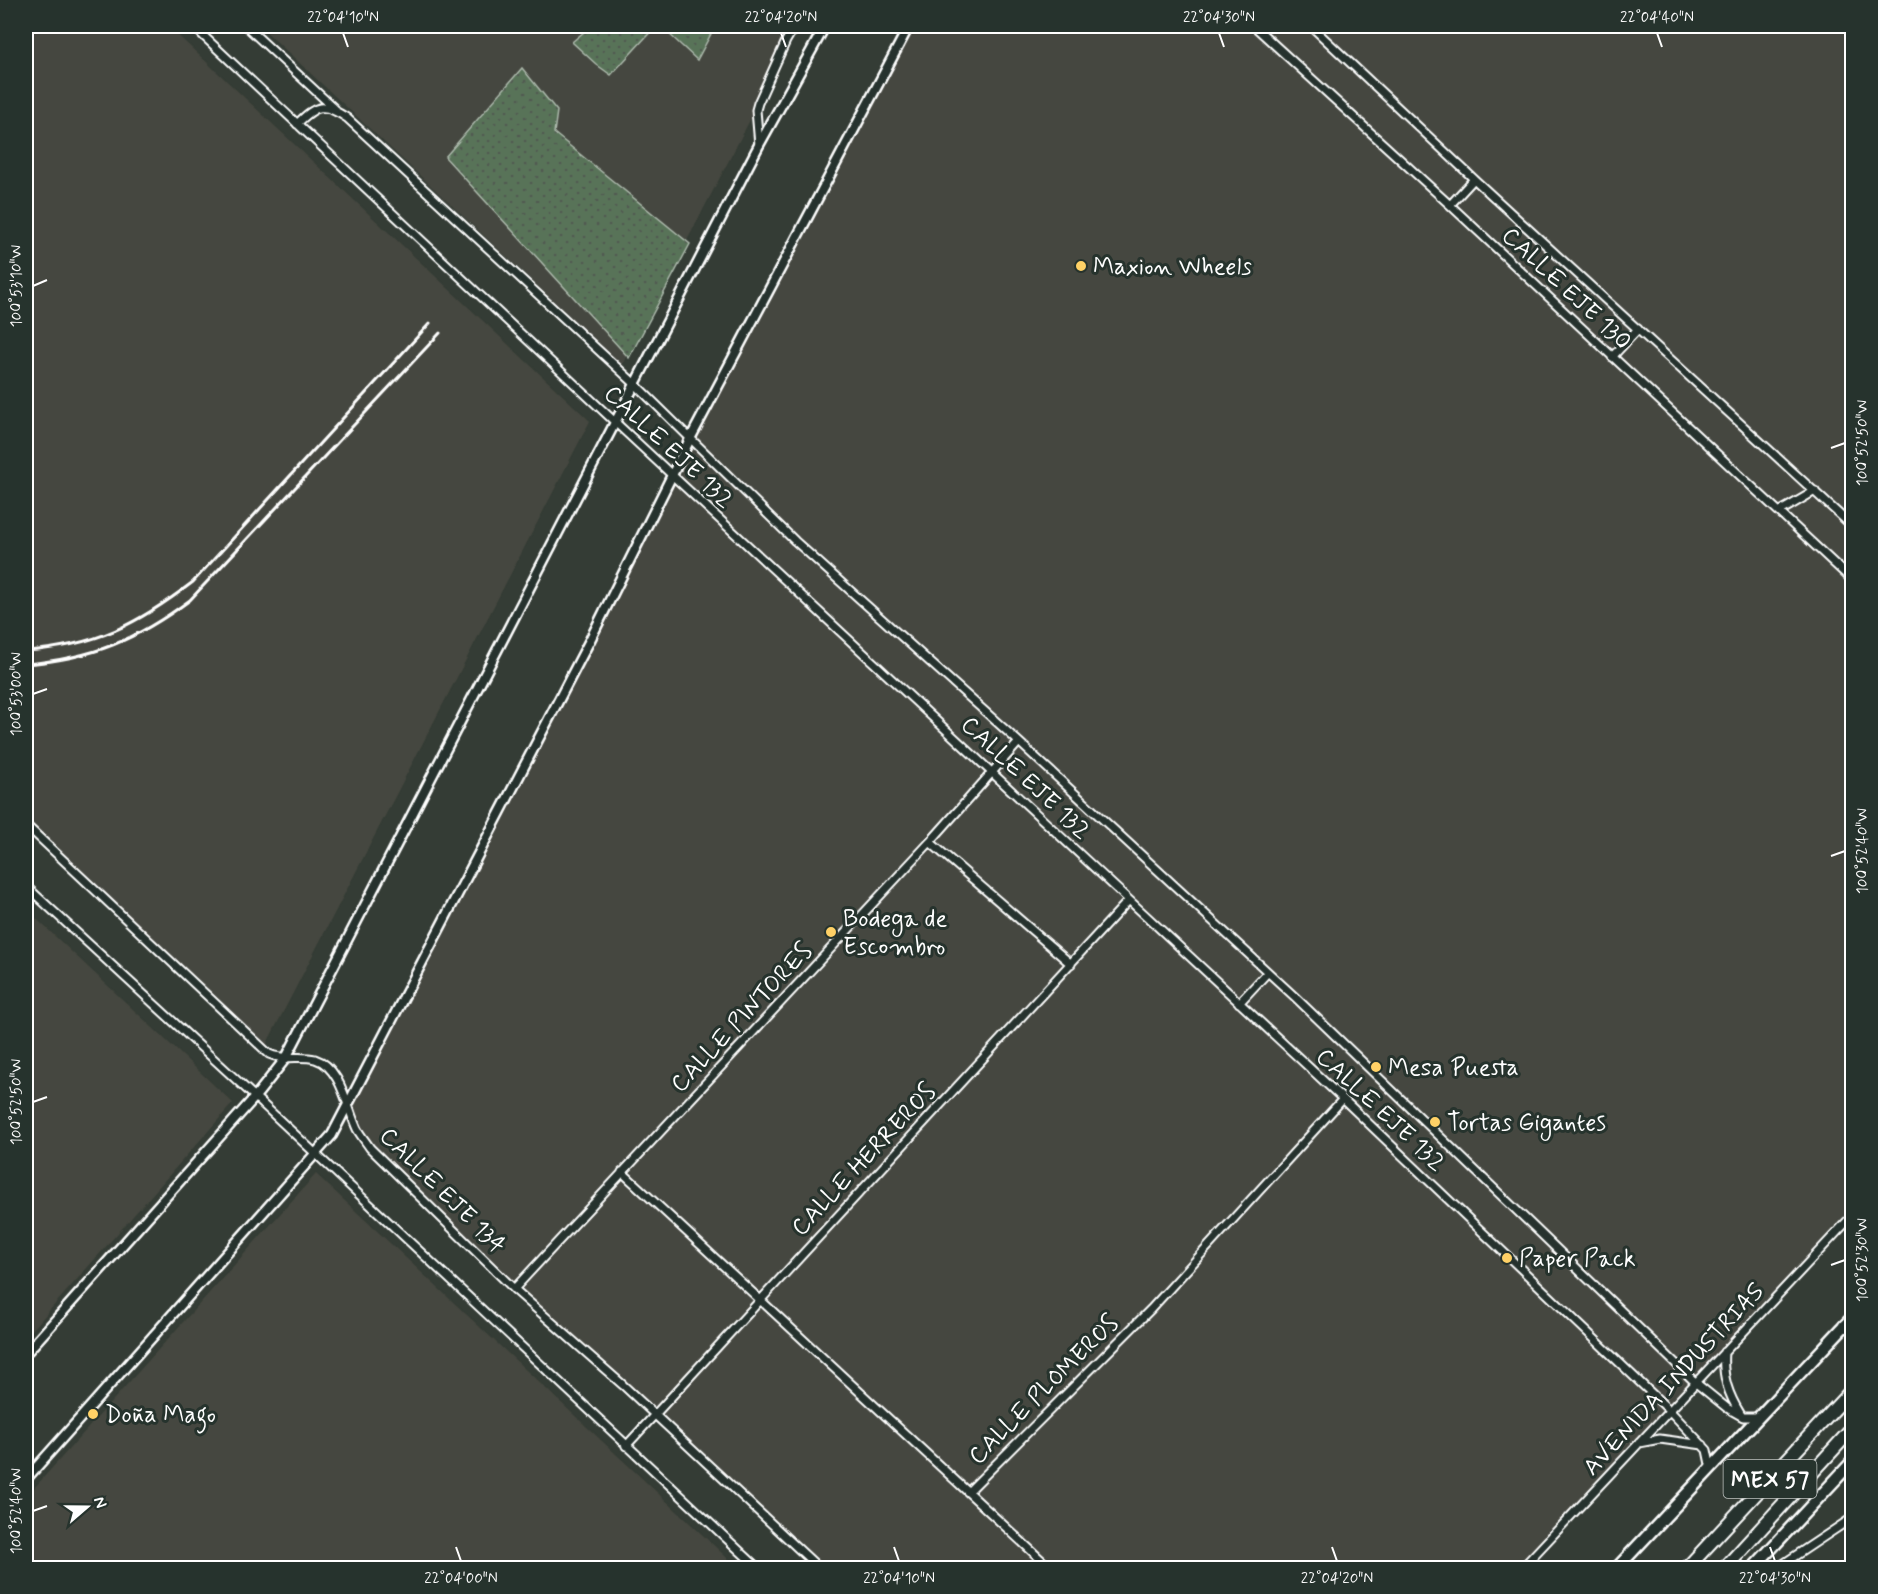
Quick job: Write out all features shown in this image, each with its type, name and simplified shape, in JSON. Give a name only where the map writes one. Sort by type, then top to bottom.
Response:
[{"type":"highway","name":"MEX 57","points":[[1687,1569],[1852,1390]]},
{"type":"highway","name":"MEX 57","points":[[1725,1569],[1852,1430]]},
{"type":"main road","points":[[1617,1569],[1850,1321]]},
{"type":"main road","points":[[1760,1566],[1852,1462]]},
{"type":"street","name":"CALLE EJE 132","points":[[193,26],[1343,1099],[1670,1410],[1707,1450],[1711,1469]]},
{"type":"street","name":"CALLE EJE 132","points":[[246,26],[635,384],[795,541],[1019,742],[1268,972],[1696,1383],[1727,1408],[1743,1417]]},
{"type":"street","points":[[759,145],[756,110],[758,103],[795,26]]},
{"type":"street","points":[[26,1353],[255,1097],[286,1058],[759,145],[825,26]]},
{"type":"street","points":[[26,1479],[332,1135],[590,640],[690,439],[909,26]]},
{"type":"street","name":"CALLE EJE 130","points":[[1254,26],[1450,205],[1852,580]]},
{"type":"street","name":"CALLE EJE 130","points":[[1311,26],[1852,526]]},
{"type":"street","points":[[297,124],[312,109],[324,108],[337,111]]},
{"type":"street","points":[[1450,205],[1474,179]]},
{"type":"street","points":[[1612,357],[1638,329]]},
{"type":"street","points":[[1779,512],[1815,491]]},
{"type":"street","name":"CALLE PINTORES","points":[[514,1289],[930,842],[1019,742]]},
{"type":"street","name":"CALLE EJE 134","points":[[26,825],[269,1054],[276,1057],[314,1059],[332,1071],[349,1105],[357,1130],[370,1148],[514,1289],[654,1414],[819,1569]]},
{"type":"street","points":[[930,842],[1071,964]]},
{"type":"street","points":[[26,886],[255,1097],[758,1569]]},
{"type":"street","name":"CALLE HERREROS","points":[[627,1446],[1129,900]]},
{"type":"street","points":[[1239,1003],[1268,972]]},
{"type":"street","name":"CALLE PLOMEROS","points":[[622,1172],[968,1492],[1151,1309],[1343,1099]]},
{"type":"street","name":"AVENIDA INDUSTRIAS","points":[[1522,1569],[1852,1216]]},
{"type":"street","points":[[1724,1352],[1724,1381],[1731,1398],[1743,1417],[1759,1417]]},
{"type":"street","points":[[1639,1443],[1660,1439],[1703,1445]]},
{"type":"street","points":[[968,1492],[1050,1569]]},
{"type":"street","points":[[1777,1569],[1852,1518]]},
{"type":"shaded area","points":[[26,26],[168,26],[590,421],[265,1047],[26,822]]},
{"type":"shaded area","points":[[260,26],[799,26],[622,365]]},
{"type":"shaded area","points":[[908,26],[1852,26],[1852,1207],[1710,1364],[1515,1568],[819,1568],[370,1148],[349,1105]]},
{"type":"shaded area","points":[[26,909],[233,1103],[26,1337]]},
{"type":"shaded area","points":[[316,1174],[738,1568],[26,1568],[26,1497]]},
{"type":"green space","points":[[591,26],[656,26],[611,75],[572,42]]},
{"type":"green space","points":[[670,26],[702,26],[712,32],[697,60],[666,31]]},
{"type":"green space","points":[[522,68],[557,111],[554,133],[690,244],[629,358],[445,157]]},
{"type":"railway","points":[[26,651],[74,644],[115,630],[154,610],[193,582],[430,323]]},
{"type":"railway","points":[[26,664],[73,657],[113,645],[151,626],[190,600],[440,333]]},
{"type":"place","name":"Maxion Wheels","points":[[1081,266]]},
{"type":"place","name":"Bodega de Escombro","points":[[831,932]]},
{"type":"place","name":"Mesa Puesta","points":[[1376,1067]]},
{"type":"place","name":"Tortas Gigantes","points":[[1435,1122]]},
{"type":"place","name":"Paper Pack","points":[[1507,1258]]},
{"type":"place","name":"Doña Mago","points":[[93,1414]]}]
